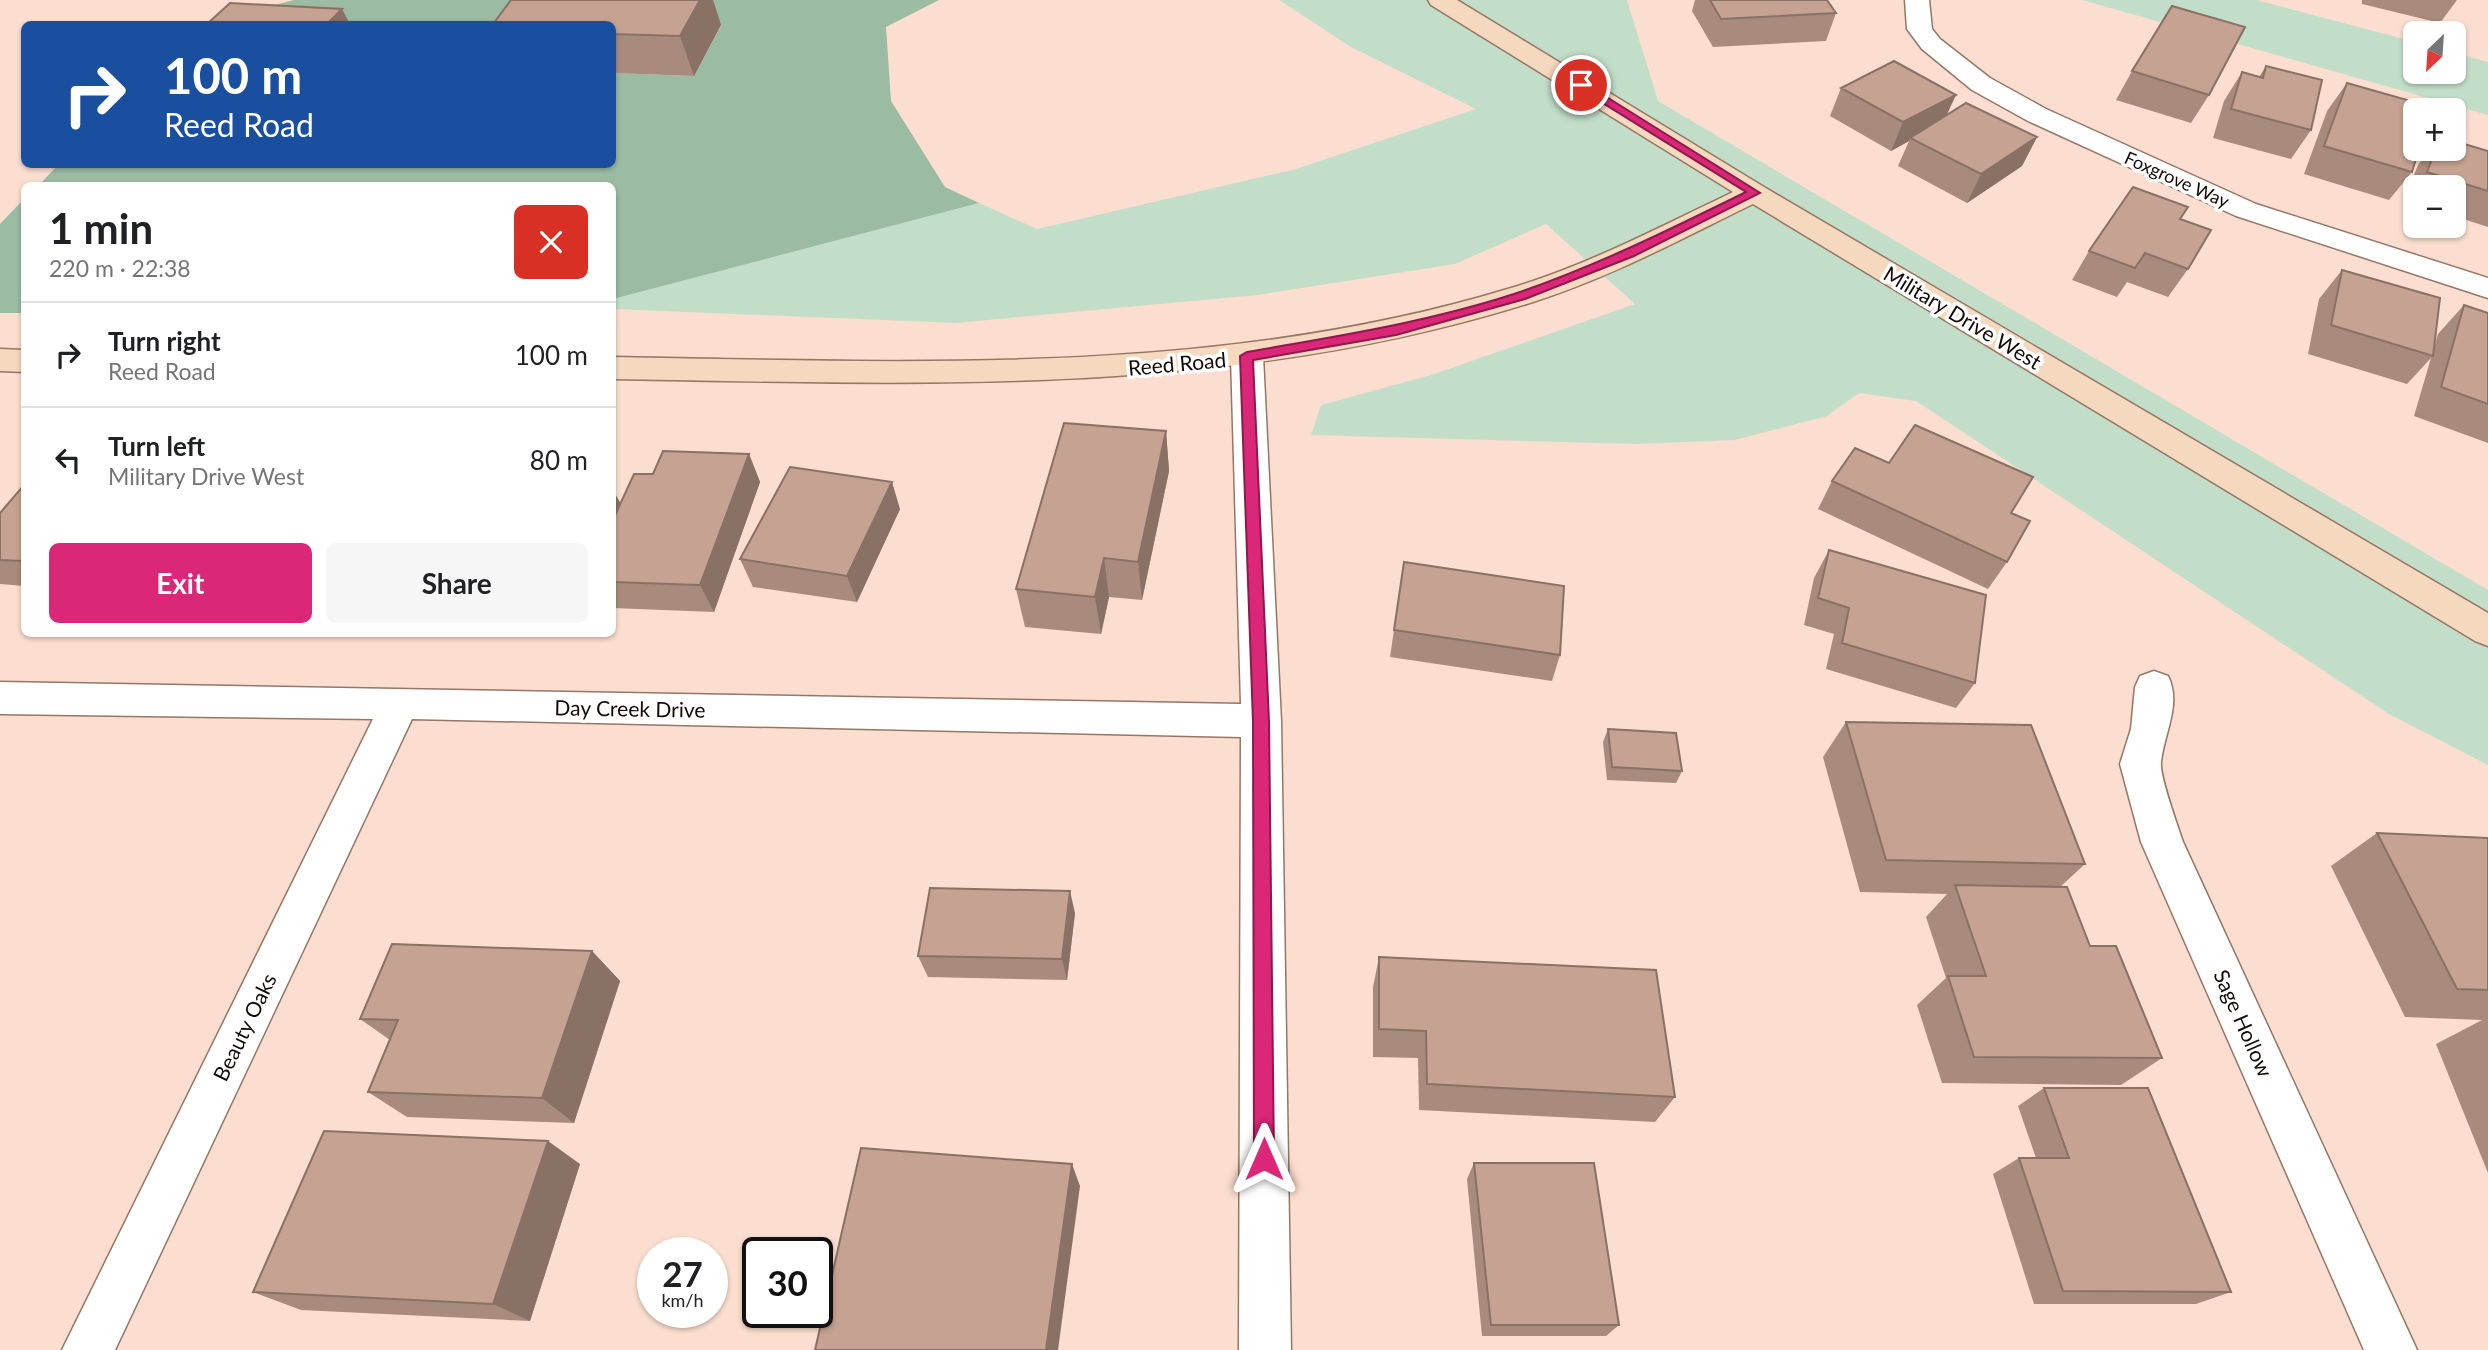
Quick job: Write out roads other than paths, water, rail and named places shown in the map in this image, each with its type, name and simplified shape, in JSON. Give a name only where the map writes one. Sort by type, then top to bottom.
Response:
[{"type":"street","name":"Military Drive West","points":[[1440,0],[1754,193],[2488,631]]},
{"type":"street","name":"Foxgrove Way","points":[[1917,0],[1920,29],[1931,44],[1980,84],[2038,115],[2246,210],[2488,288]]},
{"type":"street","name":"Reed Road","points":[[616,368],[1019,372],[1172,365],[1247,356],[1396,331],[1520,296],[1630,254],[1754,193]]},
{"type":"street","points":[[1247,356],[1261,722],[1265,1350]]},
{"type":"street","points":[[0,360],[21,361]]},
{"type":"street","name":"Sage Hollow","points":[[2154,687],[2151,729],[2140,764],[2162,842],[2391,1350]]},
{"type":"street","name":"Day Creek Drive","points":[[0,698],[401,703],[1261,722]]},
{"type":"street","name":"Beauty Oaks","points":[[89,1350],[401,703]]}]
